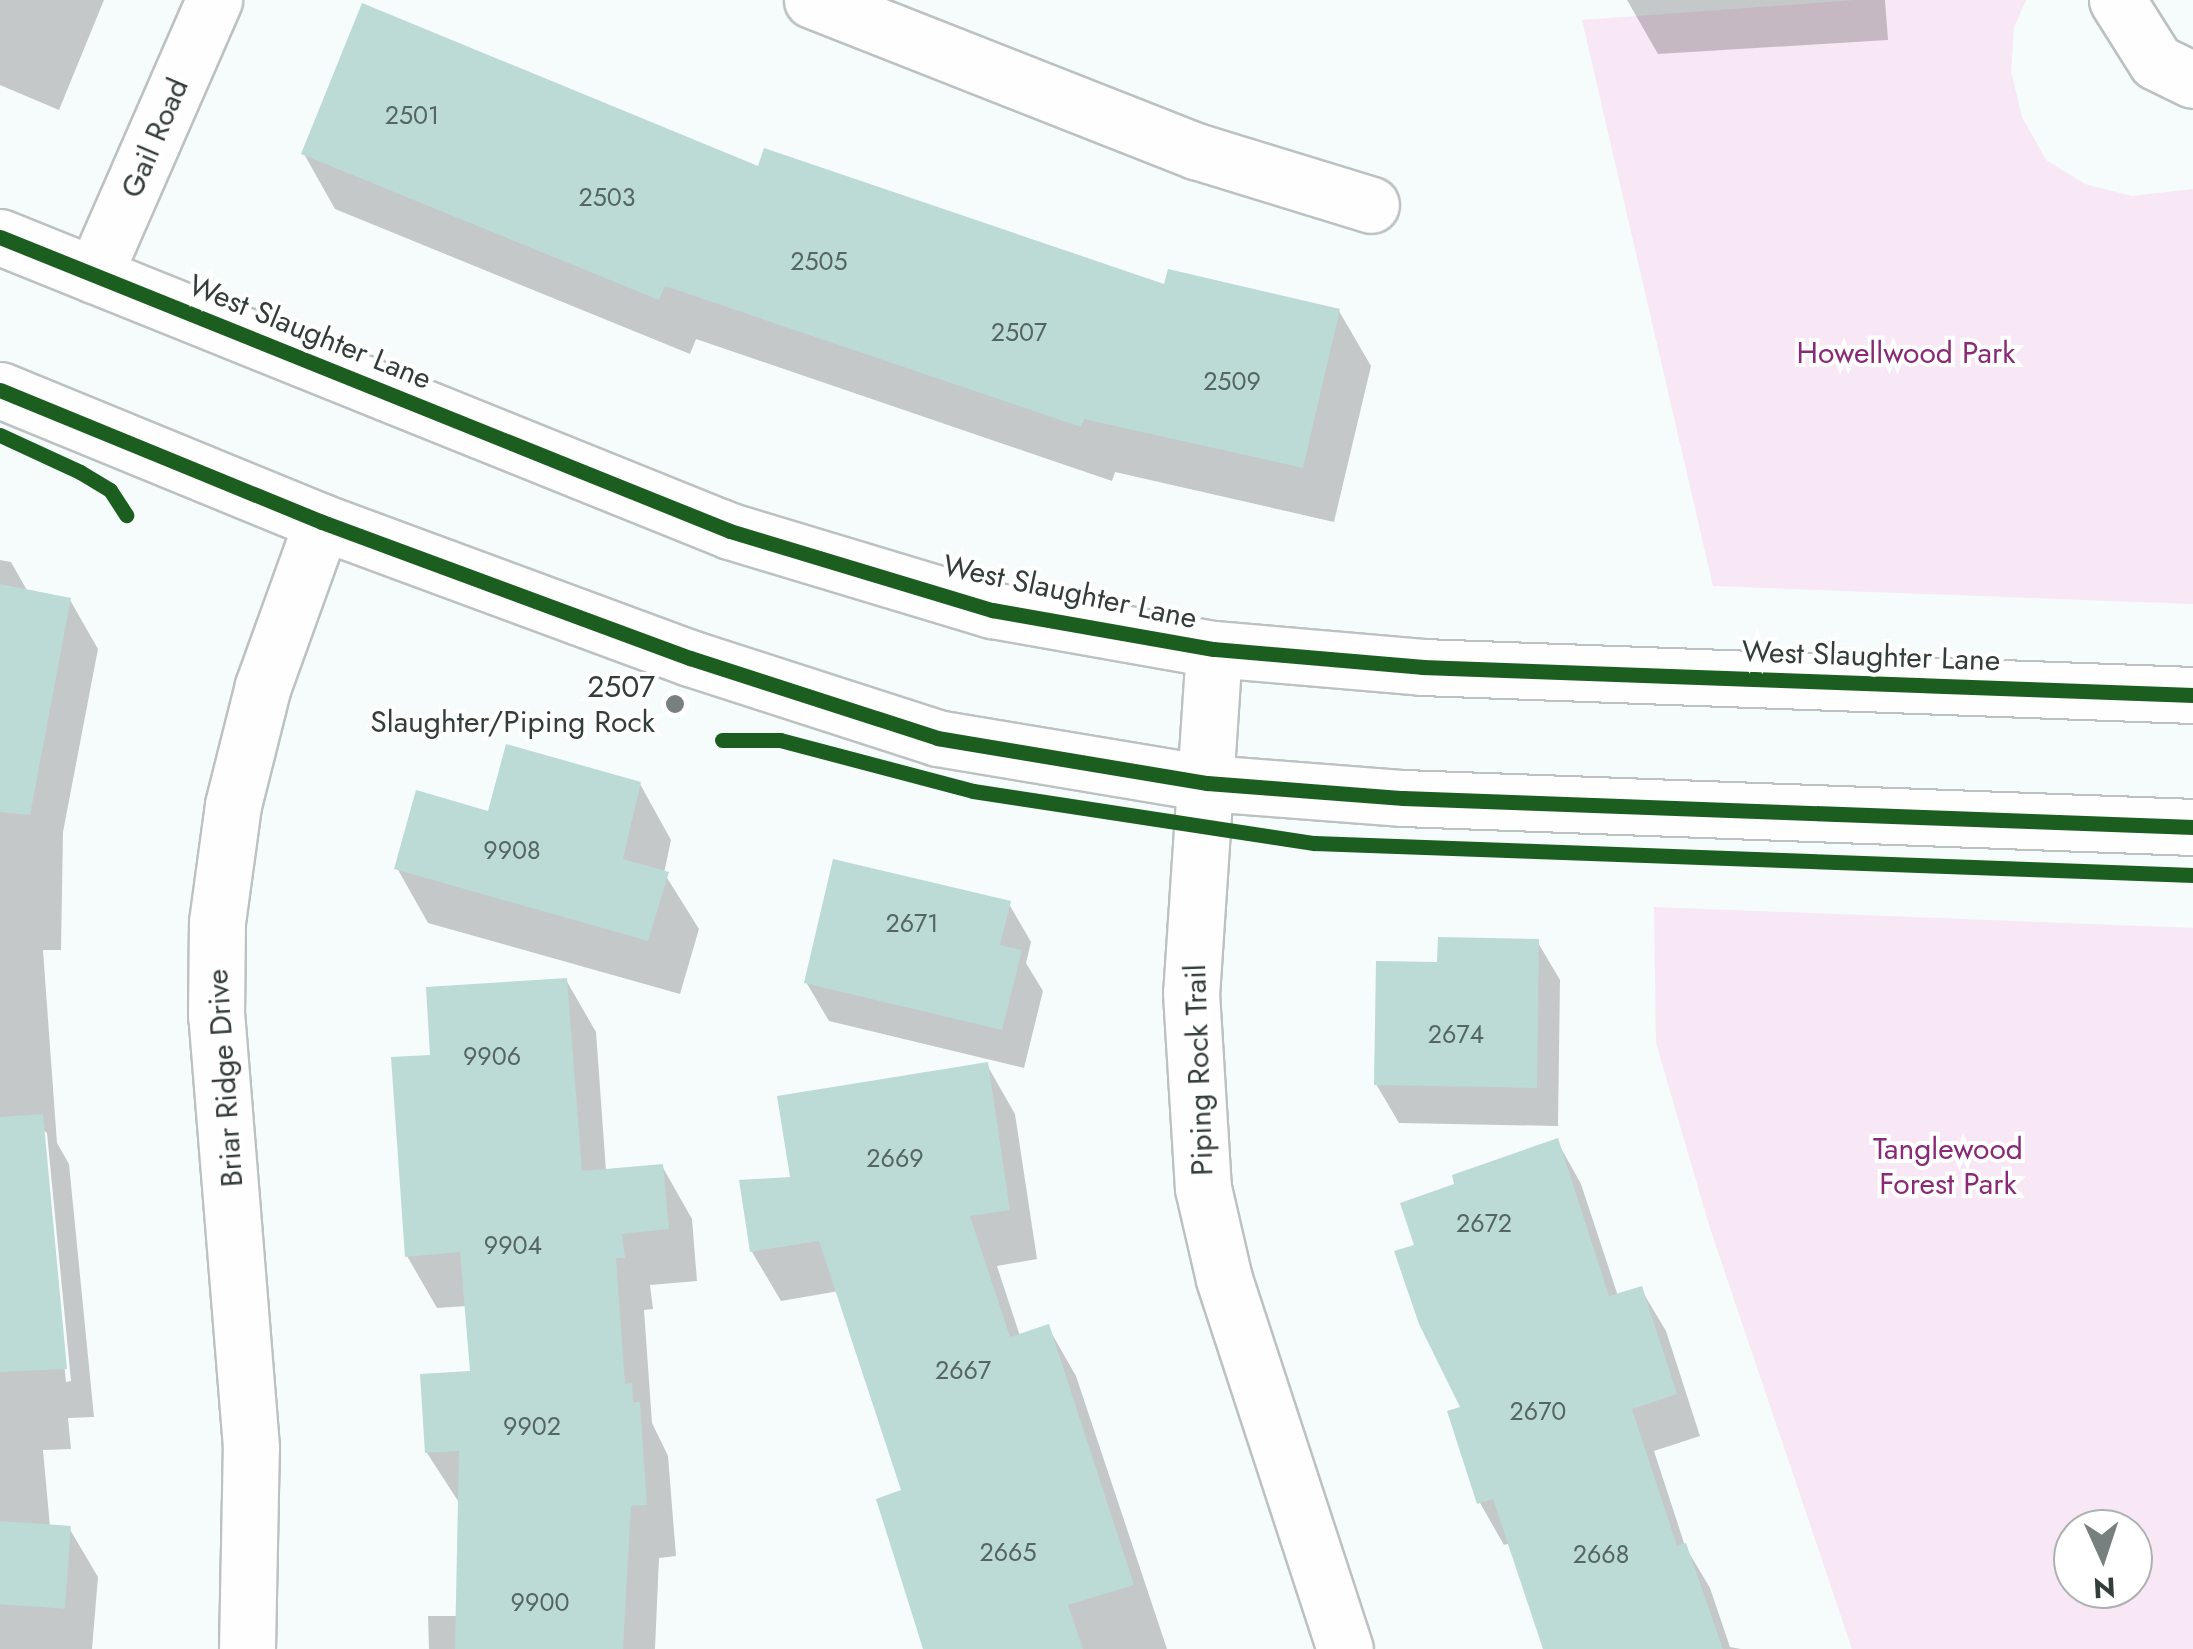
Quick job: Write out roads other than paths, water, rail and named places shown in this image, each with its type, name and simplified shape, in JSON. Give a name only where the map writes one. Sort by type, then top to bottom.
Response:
[{"type":"main road","name":"Gail Road","points":[[94,275],[214,0]]},
{"type":"main road","points":[[812,0],[1196,152],[1371,205]]},
{"type":"main road","points":[[2117,0],[2156,62],[2193,80]]},
{"type":"main road","name":"West Slaughter Lane","points":[[0,237],[730,531],[992,610],[1214,649],[1422,667],[2193,695]]},
{"type":"main road","points":[[0,390],[322,522],[690,658],[938,738],[1207,783],[1403,798],[2193,827]]},
{"type":"main road","name":"Briar Ridge Drive","points":[[247,1649],[250,1447],[216,1016],[218,922],[233,805],[259,703],[322,522]]},
{"type":"main road","name":"Piping Rock Trail","points":[[1214,649],[1192,993],[1203,1188],[1224,1279],[1345,1649]]},
{"type":"place","name":"2507 Slaughter/Piping Rock","points":[[675,704]]},
{"type":"park label","name":"Howellwood Park","points":[[1906,353]]},
{"type":"park label","name":"Tanglewood Forest Park","points":[[1948,1166]]}]
